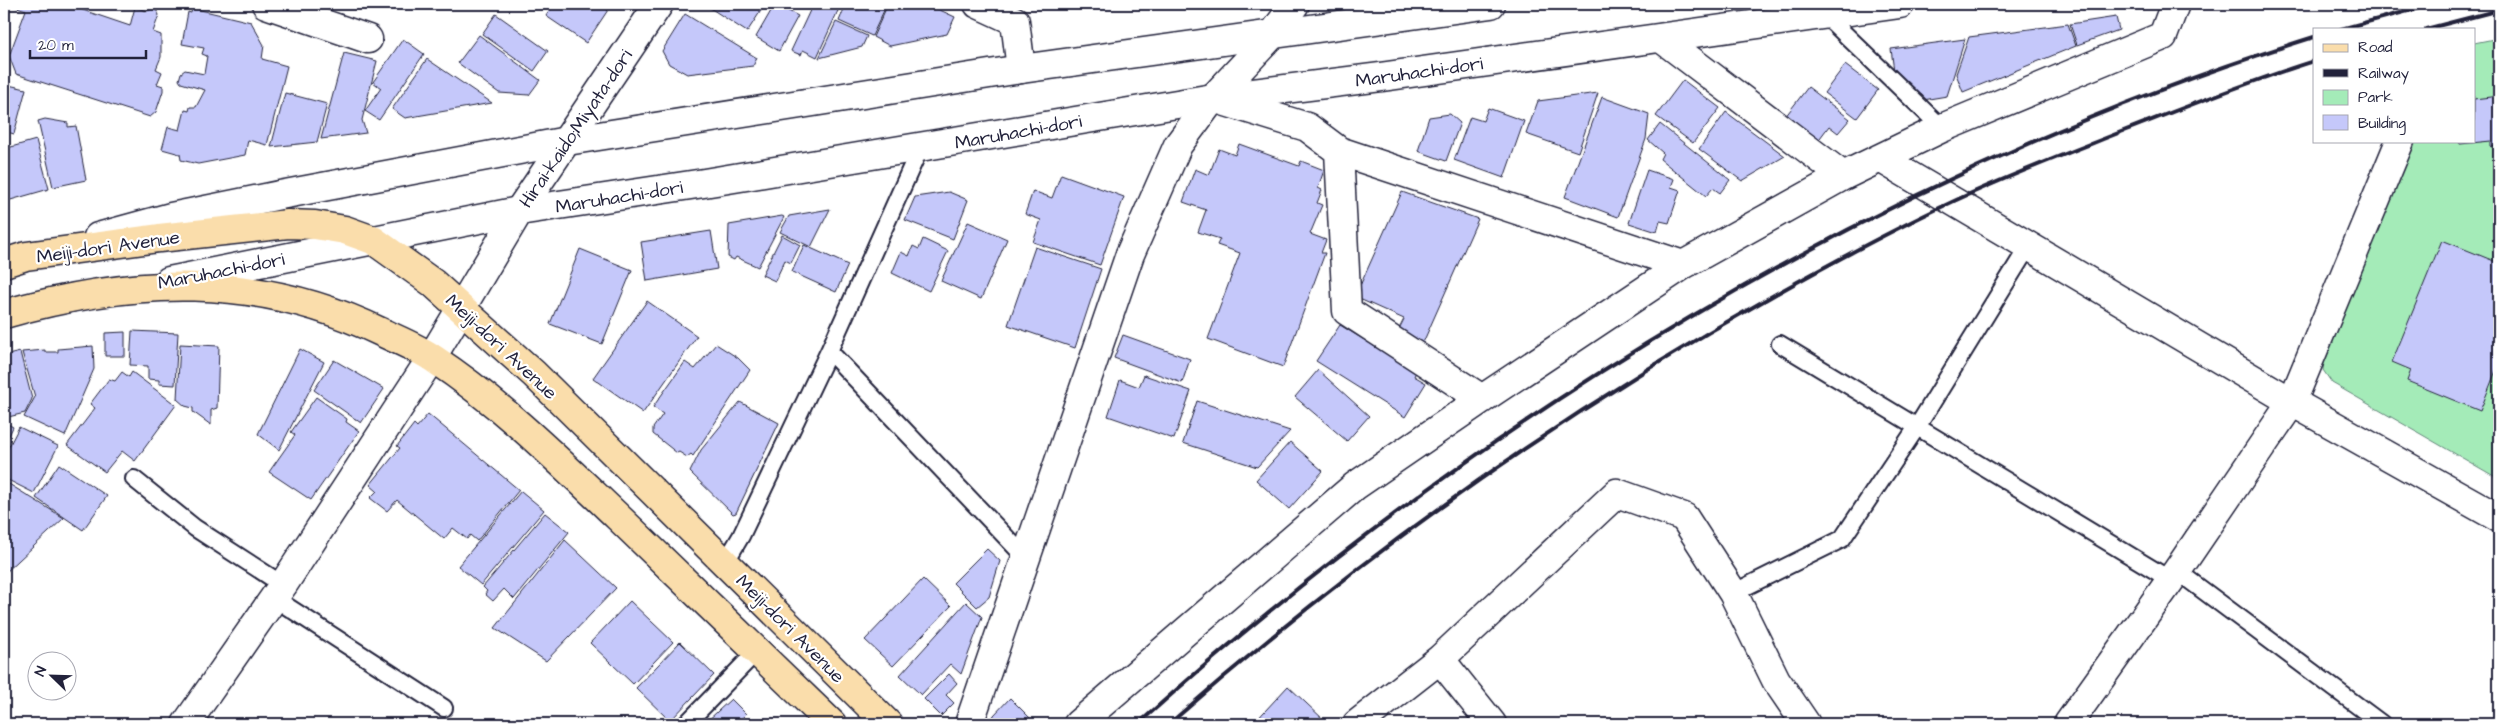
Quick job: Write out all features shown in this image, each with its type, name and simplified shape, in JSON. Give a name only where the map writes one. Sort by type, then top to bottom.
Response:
[{"type":"main road","name":"Meiji-dori Avenue","points":[[15,260],[159,238],[288,224],[316,225],[338,229],[373,240],[404,261],[462,308],[534,374],[888,724]]},
{"type":"main road","points":[[4,314],[76,297],[142,286],[208,286],[244,290],[301,302],[366,324],[432,357],[523,427],[832,724]]},
{"type":"street","points":[[266,4],[368,39]]},
{"type":"street","name":"Hirai-kaido;Miyata-dori","points":[[186,724],[278,591],[432,357],[519,211],[659,4]]},
{"type":"street","points":[[978,4],[1015,21],[1021,69]]},
{"type":"street","points":[[969,724],[1130,254],[1178,145],[1213,98],[1273,34],[1296,4]]},
{"type":"street","points":[[15,260],[171,217],[568,140],[1021,69],[1491,4]]},
{"type":"street","name":"Maruhachi-dori","points":[[142,286],[519,211],[920,148],[1213,98],[1900,4]]},
{"type":"street","points":[[1078,724],[1355,486],[1482,398],[1683,265],[1843,176],[1942,128],[2164,36],[2175,4]]},
{"type":"street","points":[[1660,38],[1843,176]]},
{"type":"street","points":[[1213,98],[1306,127],[1340,151],[1683,265]]},
{"type":"street","points":[[2068,724],[2292,402],[2400,142]]},
{"type":"street","points":[[1340,151],[1347,311],[1482,398]]},
{"type":"street","points":[[1880,158],[2292,402],[2499,518]]},
{"type":"street","points":[[1357,724],[1440,659],[1617,494],[1684,517],[1733,592],[1776,680],[1806,724]]},
{"type":"street","points":[[1440,659],[1492,724]]},
{"type":"lane","points":[[1825,15],[1942,128]]},
{"type":"lane","points":[[725,563],[740,536],[829,351],[920,148]]},
{"type":"lane","points":[[1733,592],[1842,539],[1917,428],[2028,247]]},
{"type":"lane","points":[[1780,344],[1917,428],[2173,575],[2382,724]]},
{"type":"lane","points":[[829,351],[1026,558]]},
{"type":"lane","points":[[134,479],[278,591],[444,708]]},
{"type":"lane","points":[[686,724],[757,651]]},
{"type":"green space","points":[[2499,38],[2499,479],[2332,383],[2323,370],[2324,363],[2414,142],[2476,142],[2476,43]]},
{"type":"building","points":[[8,4],[65,4],[130,26],[135,7],[147,11],[152,9],[157,11],[159,15],[153,32],[161,35],[161,57],[156,69],[162,72],[157,84],[163,86],[163,91],[156,112],[150,117],[16,74],[9,56],[26,10]]},
{"type":"building","points":[[554,4],[598,4],[608,10],[586,43],[546,16]]},
{"type":"building","points":[[704,4],[754,4],[762,9],[747,32]]},
{"type":"building","points":[[775,4],[798,16],[779,51],[756,37]]},
{"type":"building","points":[[813,4],[841,4],[817,57],[803,50],[801,55],[791,51]]},
{"type":"building","points":[[846,4],[887,4],[872,36],[839,21]]},
{"type":"building","points":[[888,4],[927,4],[955,17],[947,34],[890,46],[873,37]]},
{"type":"building","points":[[192,8],[251,22],[264,45],[262,59],[287,66],[267,145],[248,140],[245,155],[198,164],[181,160],[180,154],[162,149],[168,127],[180,130],[185,110],[189,111],[190,107],[196,107],[205,90],[181,83],[179,80],[181,73],[185,70],[204,74],[207,56],[202,54],[204,48],[182,44],[188,12],[191,13]]},
{"type":"building","points":[[496,14],[548,51],[534,71],[482,34]]},
{"type":"building","points":[[685,14],[757,58],[753,66],[687,74],[669,64],[662,51]]},
{"type":"building","points":[[2116,17],[2119,30],[2077,45],[2070,24]]},
{"type":"building","points":[[836,22],[867,36],[862,47],[819,58]]},
{"type":"building","points":[[2068,24],[2076,46],[1963,92],[1956,74],[1969,37]]},
{"type":"building","points":[[479,35],[540,80],[529,95],[499,93],[458,63]]},
{"type":"building","points":[[403,39],[424,54],[379,120],[365,111],[381,88],[373,82]]},
{"type":"building","points":[[1965,39],[1947,96],[1923,100],[1922,95],[1917,95],[1894,71],[1891,49]]},
{"type":"building","points":[[344,53],[377,61],[362,120],[366,133],[321,139]]},
{"type":"building","points":[[427,59],[492,103],[405,118],[392,109]]},
{"type":"building","points":[[1845,65],[1878,90],[1857,118],[1824,93]]},
{"type":"building","points":[[1683,80],[1720,108],[1693,143],[1656,116]]},
{"type":"building","points":[[4,84],[26,89],[14,134],[4,131]]},
{"type":"building","points":[[1808,87],[1850,119],[1838,133],[1829,126],[1817,142],[1785,117]]},
{"type":"building","points":[[285,93],[327,104],[317,142],[271,147]]},
{"type":"building","points":[[1598,93],[1578,152],[1526,134],[1538,101]]},
{"type":"building","points":[[2499,96],[2499,146],[2491,147],[2491,141],[2460,144],[2459,142],[2476,142],[2476,99]]},
{"type":"building","points":[[1602,97],[1649,114],[1646,139],[1618,217],[1565,197]]},
{"type":"building","points":[[1488,108],[1524,121],[1504,178],[1454,160],[1470,117],[1483,121]]},
{"type":"building","points":[[1726,112],[1785,156],[1742,181],[1699,149]]},
{"type":"building","points":[[1450,114],[1460,123],[1446,161],[1418,151],[1429,117]]},
{"type":"building","points":[[45,119],[68,123],[68,127],[76,126],[86,180],[53,187],[38,121]]},
{"type":"building","points":[[1660,124],[1730,180],[1720,193],[1713,188],[1706,196],[1660,159],[1663,153],[1648,140]]},
{"type":"building","points":[[36,140],[49,189],[7,201],[4,188],[4,149]]},
{"type":"building","points":[[1239,144],[1299,166],[1301,161],[1324,170],[1318,188],[1322,190],[1317,203],[1322,205],[1310,234],[1326,240],[1321,253],[1325,253],[1283,367],[1208,339],[1240,253],[1217,245],[1220,239],[1198,232],[1206,210],[1183,202],[1195,169],[1209,175],[1219,149],[1235,155]]},
{"type":"building","points":[[1647,170],[1674,179],[1671,187],[1680,190],[1669,223],[1660,221],[1657,232],[1629,223]]},
{"type":"building","points":[[1061,174],[1124,197],[1100,265],[1033,242],[1041,220],[1025,214],[1033,191],[1052,198]]},
{"type":"building","points":[[949,192],[968,200],[953,239],[905,220],[915,197]]},
{"type":"building","points":[[1402,192],[1478,219],[1422,345],[1398,331],[1404,319],[1355,297]]},
{"type":"building","points":[[830,209],[811,247],[780,232],[789,216]]},
{"type":"building","points":[[784,217],[758,267],[736,257],[734,260],[728,257],[729,225]]},
{"type":"building","points":[[968,222],[1007,239],[981,299],[941,281]]},
{"type":"building","points":[[711,231],[717,269],[647,281],[641,242]]},
{"type":"building","points":[[782,235],[800,245],[791,263],[785,260],[775,281],[762,275]]},
{"type":"building","points":[[923,239],[948,251],[929,291],[892,273],[901,252],[909,256],[913,246],[919,249]]},
{"type":"building","points":[[2442,240],[2499,263],[2499,363],[2480,411],[2407,381],[2411,370],[2392,362]]},
{"type":"building","points":[[804,245],[848,265],[836,292],[792,272]]},
{"type":"building","points":[[1035,247],[1101,269],[1075,348],[1008,325]]},
{"type":"building","points":[[580,249],[632,270],[602,344],[550,324]]},
{"type":"building","points":[[647,301],[697,336],[643,413],[593,378]]},
{"type":"building","points":[[1340,325],[1416,372],[1414,376],[1426,383],[1405,417],[1316,361]]},
{"type":"building","points":[[132,331],[178,333],[175,385],[159,384],[159,380],[148,379],[148,366],[130,365]]},
{"type":"building","points":[[125,332],[125,356],[105,356],[105,333]]},
{"type":"building","points":[[1123,335],[1190,359],[1182,383],[1114,358]]},
{"type":"building","points":[[180,344],[219,346],[217,408],[211,410],[211,425],[193,412],[193,408],[185,406],[177,399]]},
{"type":"building","points":[[716,344],[738,358],[750,370],[693,456],[691,454],[687,457],[679,452],[677,453],[653,434],[653,428],[663,414],[653,407],[685,362],[695,369]]},
{"type":"building","points":[[93,346],[94,369],[65,436],[24,417],[35,397],[22,352],[45,350],[45,352],[58,352],[58,349]]},
{"type":"building","points":[[300,349],[324,362],[279,450],[258,434]]},
{"type":"building","points":[[20,352],[32,399],[25,413],[4,418],[4,356]]},
{"type":"building","points":[[334,360],[384,389],[361,423],[314,390]]},
{"type":"building","points":[[1318,370],[1369,416],[1347,441],[1295,397]]},
{"type":"building","points":[[122,372],[129,377],[132,372],[176,405],[135,461],[122,451],[105,472],[67,445],[95,408],[90,404],[109,379],[115,381]]},
{"type":"building","points":[[1144,375],[1191,391],[1174,439],[1108,416],[1120,380],[1139,387]]},
{"type":"building","points":[[316,397],[347,419],[346,422],[359,431],[311,500],[269,472],[295,435],[291,432]]},
{"type":"building","points":[[1197,401],[1290,431],[1257,467],[1183,443]]},
{"type":"building","points":[[740,402],[779,423],[736,513],[733,514],[690,472],[701,450]]},
{"type":"building","points":[[428,414],[519,490],[477,541],[470,535],[467,539],[453,528],[444,539],[397,500],[387,511],[370,498],[377,491],[370,485],[400,448],[397,446],[414,424],[417,427]]},
{"type":"building","points":[[4,422],[13,427],[4,446]]},
{"type":"building","points":[[19,427],[58,446],[34,493],[4,478],[4,456]]},
{"type":"building","points":[[1290,442],[1323,471],[1289,509],[1256,480]]},
{"type":"building","points":[[59,464],[107,496],[83,530],[36,498]]},
{"type":"building","points":[[4,481],[64,518],[4,574]]},
{"type":"building","points":[[521,491],[544,510],[481,585],[458,566]]},
{"type":"building","points":[[545,513],[569,532],[514,599],[504,589],[493,601],[485,594],[487,591],[483,587]]},
{"type":"building","points":[[565,540],[616,588],[546,661],[495,628]]},
{"type":"building","points":[[987,549],[1000,561],[989,597],[977,607],[953,583]]},
{"type":"building","points":[[923,579],[951,606],[893,666],[865,640]]},
{"type":"building","points":[[630,601],[673,642],[633,684],[590,643]]},
{"type":"building","points":[[966,602],[982,617],[961,674],[950,664],[921,695],[900,675]]},
{"type":"building","points":[[680,642],[714,675],[670,721],[636,688]]},
{"type":"building","points":[[949,674],[957,683],[946,695],[954,703],[941,716],[924,699]]},
{"type":"building","points":[[1288,686],[1324,720],[1320,724],[1253,724]]},
{"type":"building","points":[[1010,698],[1034,724],[990,724],[994,715]]},
{"type":"building","points":[[731,699],[746,714],[736,724],[704,724]]},
{"type":"railway","points":[[2345,28],[2434,4]]},
{"type":"railway","points":[[2430,28],[2499,10]]},
{"type":"railway","points":[[1138,724],[1268,613],[1403,508],[1544,409],[1690,318],[1840,234],[1994,159],[2152,93],[2313,37]]},
{"type":"railway","points":[[1169,724],[1312,605],[1460,493],[1614,390],[1693,341],[1840,258],[1973,192],[2196,103],[2313,61]]}]
